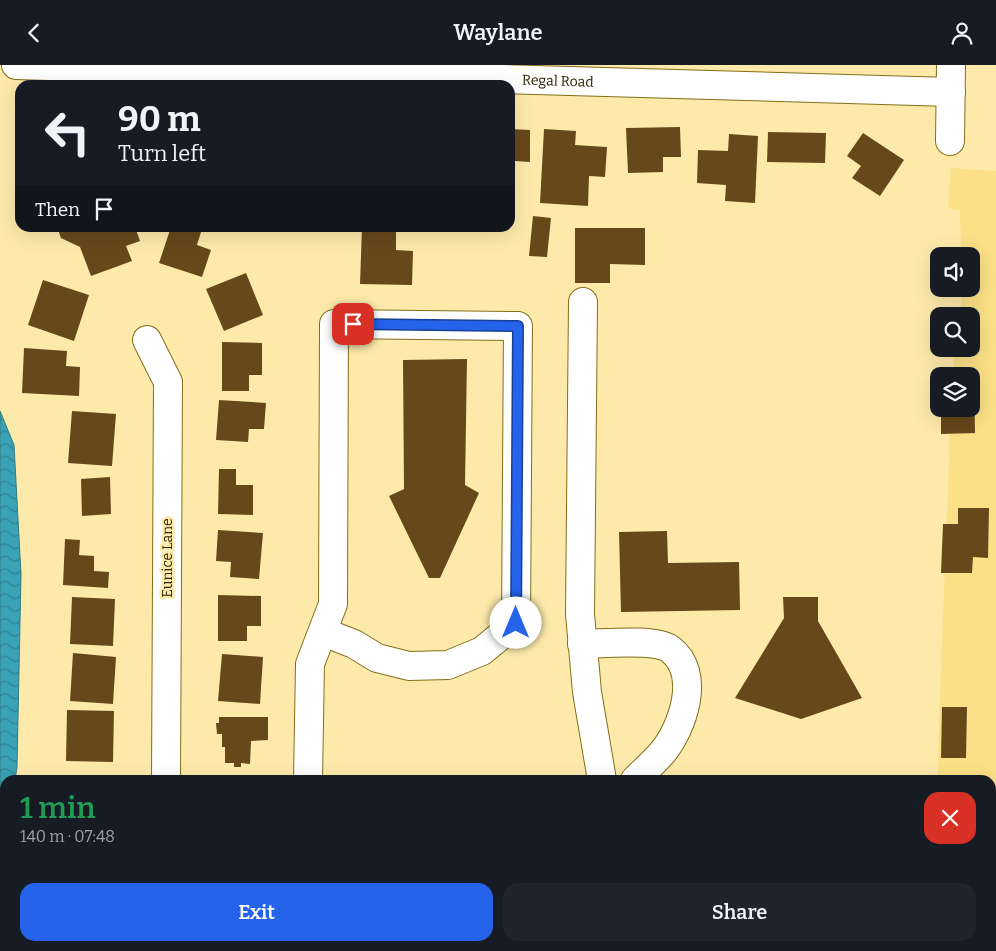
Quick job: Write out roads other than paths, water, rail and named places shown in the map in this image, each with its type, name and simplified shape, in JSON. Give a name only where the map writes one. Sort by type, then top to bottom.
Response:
[{"type":"street","name":"Regal Road","points":[[16,65],[951,78]]},
{"type":"street","points":[[950,141],[951,78]]},
{"type":"street","points":[[583,302],[580,614],[587,692],[601,775]]},
{"type":"street","points":[[308,775],[310,664],[333,604],[334,324],[518,326],[516,623],[482,651],[448,665],[409,666],[377,658],[354,644],[324,631]]},
{"type":"street","name":"Eunice Lane","points":[[148,340],[168,382],[166,775]]},
{"type":"street","points":[[582,644],[650,643],[669,649],[682,664],[688,681],[686,703],[675,732],[663,752],[640,775]]},
{"type":"water","points":[[0,411],[14,445],[21,574],[17,767],[16,775],[0,775]]}]
